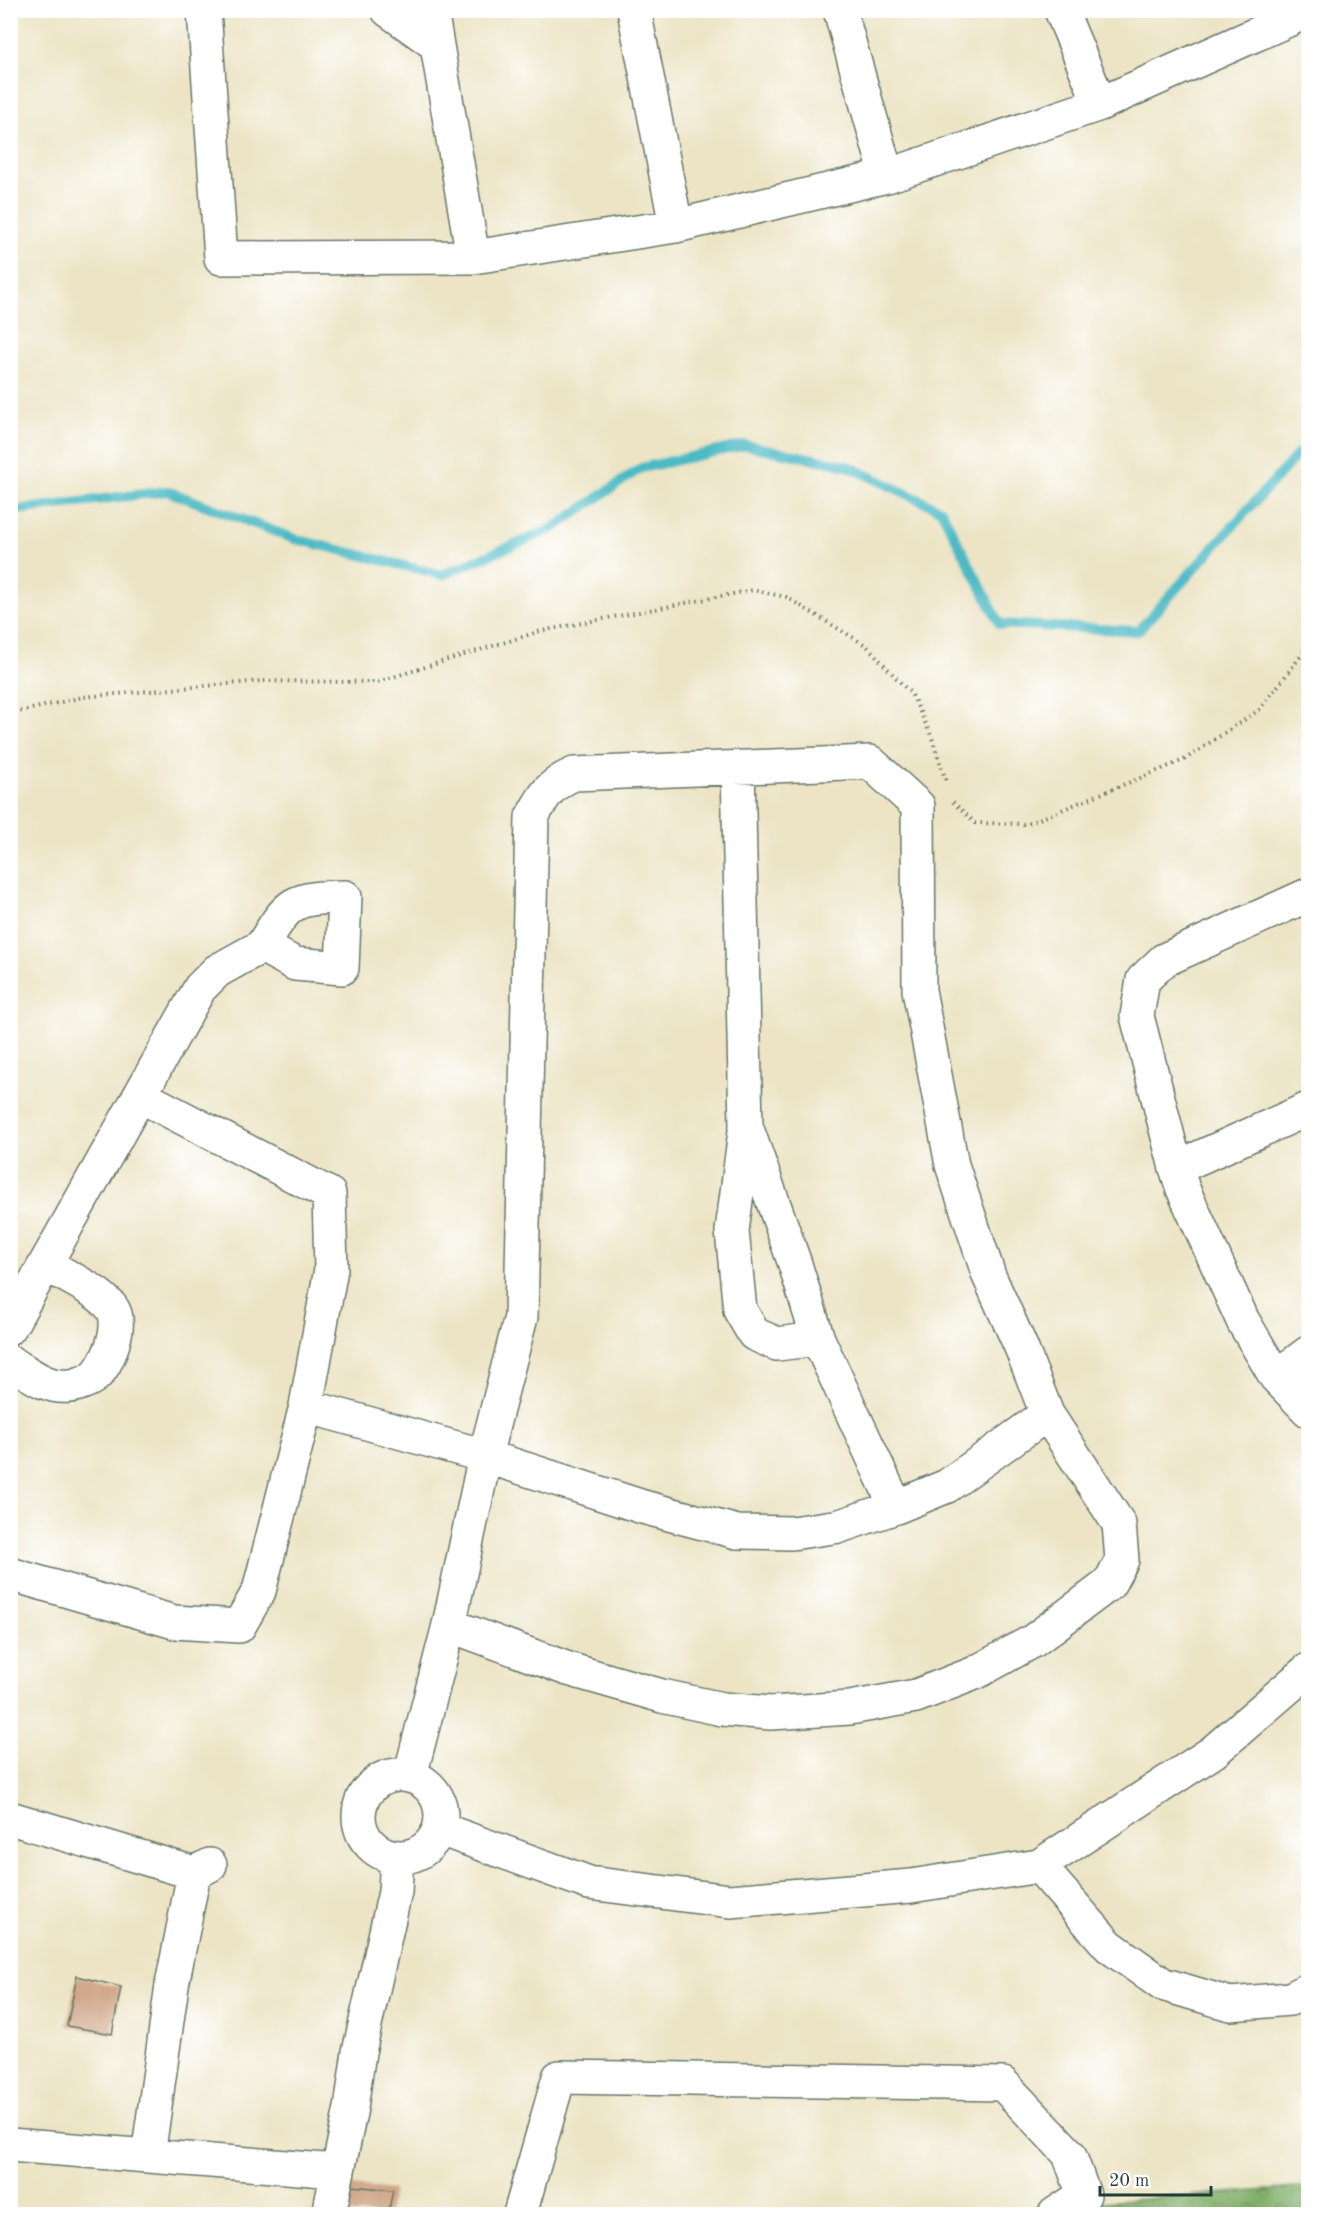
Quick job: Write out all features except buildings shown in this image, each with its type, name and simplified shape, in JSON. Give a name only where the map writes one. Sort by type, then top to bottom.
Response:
[{"type":"street","points":[[204,10],[221,258],[473,257],[676,226],[887,176],[1100,104],[1300,12]]},
{"type":"street","points":[[388,10],[437,45]]},
{"type":"street","points":[[431,10],[473,257]]},
{"type":"street","points":[[634,10],[676,226]]},
{"type":"street","points":[[840,10],[887,176]]},
{"type":"street","points":[[1061,10],[1100,104]]},
{"type":"street","points":[[410,1776],[449,1625],[485,1456],[521,1317],[532,817],[545,794],[559,780],[574,774],[870,762],[918,806],[919,990],[952,1165],[989,1276],[1021,1347],[1047,1414],[1119,1524],[1122,1560],[1109,1584],[1033,1641],[975,1672],[916,1696],[850,1708],[771,1713],[722,1709],[662,1696],[568,1669],[449,1625]]},
{"type":"street","points":[[738,767],[746,1126],[732,1231],[740,1310],[754,1334],[777,1344],[818,1339]]},
{"type":"street","points":[[1308,896],[1164,960],[1143,980],[1137,1016],[1176,1168],[1243,1321],[1276,1377],[1308,1410]]},
{"type":"street","points":[[10,1327],[200,988],[217,971],[262,946]]},
{"type":"street","points":[[10,1574],[174,1622],[238,1626],[259,1591],[306,1406],[331,1269],[329,1194],[141,1096]]},
{"type":"street","points":[[1176,1168],[1308,1109]]},
{"type":"street","points":[[746,1126],[795,1264],[818,1339],[896,1507]]},
{"type":"street","points":[[10,1362],[50,1385],[71,1387],[94,1377],[106,1359],[117,1329],[113,1309],[96,1294],[46,1264]]},
{"type":"street","points":[[1276,1377],[1308,1353]]},
{"type":"street","points":[[306,1406],[485,1456],[643,1507],[737,1532],[792,1533],[840,1526],[896,1507],[947,1486],[1047,1414]]},
{"type":"street","points":[[440,1829],[589,1883],[730,1901],[911,1886],[1039,1866],[1213,1752],[1308,1670]]},
{"type":"street","points":[[393,1776],[410,1776],[425,1784],[436,1796],[441,1812],[440,1829],[430,1845],[415,1855],[397,1857],[380,1852],[367,1840],[360,1825],[360,1808],[367,1792],[378,1781],[393,1776]]},
{"type":"street","points":[[10,1818],[202,1869],[172,1985],[148,2156]]},
{"type":"street","points":[[329,2214],[336,2171],[351,2108],[359,2052],[395,1892],[397,1857]]},
{"type":"street","points":[[1039,1866],[1109,1946],[1162,1984],[1230,2004],[1290,1999],[1308,1990]]},
{"type":"street","points":[[520,2214],[559,2077],[1003,2084],[1069,2154],[1084,2195],[1055,2214]]},
{"type":"street","points":[[10,2145],[336,2171]]},
{"type":"path","points":[[10,717],[14,713],[83,697],[261,681],[377,682],[541,631],[753,590],[786,597],[867,646],[912,695],[931,735],[953,802],[975,823],[1027,824],[1184,760],[1259,710],[1308,647]]},
{"type":"green space","points":[[1308,2187],[1308,2214],[1086,2214],[1102,2202]]},
{"type":"waterway","points":[[10,511],[167,491],[295,539],[442,575],[552,529],[641,468],[745,445],[848,466],[941,510],[1000,624],[1138,631],[1308,443]]}]
